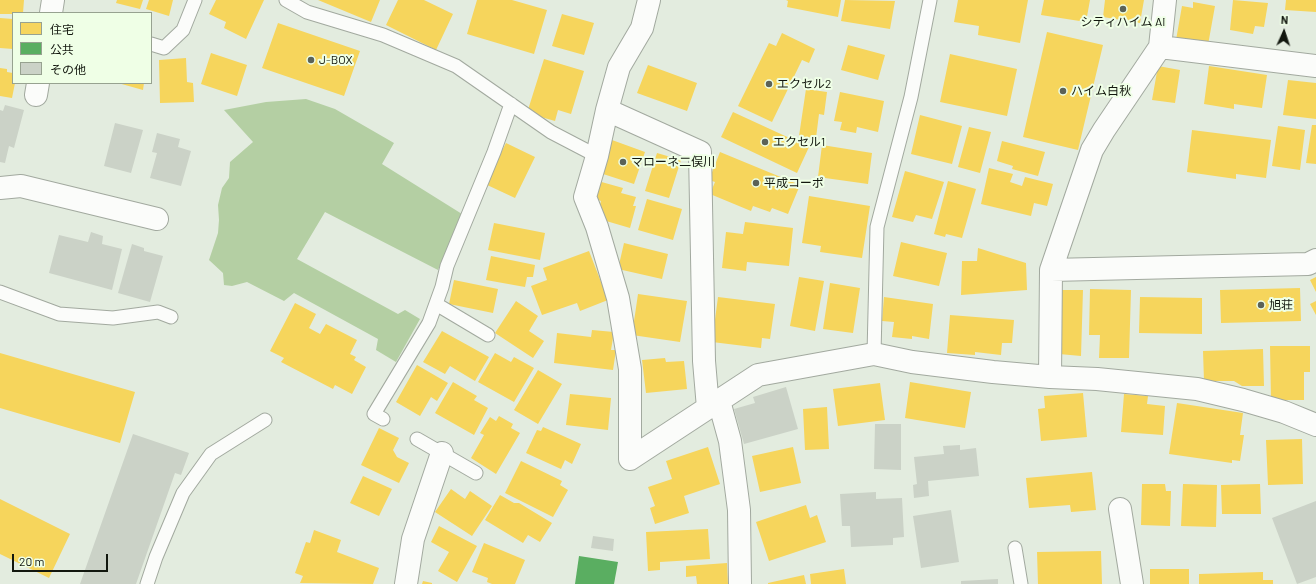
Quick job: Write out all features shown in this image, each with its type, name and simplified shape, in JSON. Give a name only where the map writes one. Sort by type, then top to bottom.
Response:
[{"type":"street","points":[[51,12],[53,0]]},
{"type":"street","points":[[649,0],[642,28],[619,67],[607,110],[597,156],[585,197],[598,227],[618,298],[630,368],[630,459],[758,375],[874,354],[912,362],[1050,377],[1097,379],[1197,389],[1284,412],[1316,425]]},
{"type":"street","points":[[1050,377],[1051,270],[1092,150],[1160,47],[1165,0]]},
{"type":"street","points":[[1160,47],[1316,66]]},
{"type":"street","points":[[607,110],[700,152],[704,361],[714,405],[730,441],[740,510],[740,584]]},
{"type":"street","points":[[0,188],[21,186],[157,220]]},
{"type":"street","points":[[1051,270],[1308,264],[1316,260]]},
{"type":"street","points":[[406,584],[413,539],[442,453]]},
{"type":"street","points":[[1120,509],[1132,584]]},
{"type":"lane","points":[[152,44],[164,48],[183,30],[195,0]]},
{"type":"lane","points":[[286,0],[307,12],[383,35],[456,66],[551,132],[597,156]]},
{"type":"lane","points":[[874,354],[877,227],[911,97],[930,0]]},
{"type":"lane","points":[[383,419],[374,414],[429,324],[442,287],[447,266],[494,152],[511,104]]},
{"type":"lane","points":[[0,292],[59,314],[113,318],[158,312],[171,317]]},
{"type":"lane","points":[[436,304],[488,335]]},
{"type":"lane","points":[[147,584],[156,557],[183,493],[210,454],[265,420]]},
{"type":"lane","points":[[417,439],[476,472]]},
{"type":"lane","points":[[1015,548],[1021,584]]},
{"type":"green space","points":[[306,99],[335,109],[394,143],[382,164],[462,214],[438,270],[325,212],[297,259],[398,314],[405,310],[420,319],[396,362],[376,350],[378,339],[294,293],[284,301],[247,282],[232,286],[224,285],[223,273],[209,260],[218,233],[218,205],[222,188],[229,178],[230,162],[253,142],[224,110],[266,102]]},
{"type":"building: 住宅","points":[[0,0],[24,0],[23,12],[0,14]]},
{"type":"building: 住宅","points":[[117,0],[143,0],[140,9],[116,3]]},
{"type":"building: 住宅","points":[[149,0],[173,0],[169,16],[146,9]]},
{"type":"building: 住宅","points":[[216,0],[264,0],[246,39],[224,28],[226,22],[209,14]]},
{"type":"building: 住宅","points":[[318,0],[380,0],[371,22]]},
{"type":"building: 住宅","points":[[398,0],[424,0],[453,14],[436,50],[386,25]]},
{"type":"building: 住宅","points":[[477,0],[512,0],[547,10],[534,54],[467,34]]},
{"type":"building: 住宅","points":[[786,0],[841,0],[838,17],[787,7],[788,1]]},
{"type":"building: 住宅","points":[[845,0],[895,1],[890,29],[841,21]]},
{"type":"building: 住宅","points":[[958,0],[1028,0],[1020,43],[978,35],[979,26],[954,22]]},
{"type":"building: 住宅","points":[[1044,0],[1090,0],[1086,22],[1041,15]]},
{"type":"building: 住宅","name":"シティハイム AI","points":[[1105,0],[1144,0],[1140,23],[1103,17]]},
{"type":"building: 住宅","points":[[1233,0],[1268,3],[1264,27],[1255,26],[1253,34],[1230,30]]},
{"type":"building: 住宅","points":[[1286,0],[1316,0],[1316,12],[1285,10]]},
{"type":"building: 住宅","points":[[1193,2],[1215,6],[1208,45],[1176,40],[1182,6],[1193,8]]},
{"type":"building: 住宅","points":[[562,14],[594,23],[584,55],[552,46]]},
{"type":"building: 住宅","points":[[0,18],[12,19],[12,49],[0,48]]},
{"type":"building: 住宅","name":"J-BOX","points":[[278,23],[360,51],[344,96],[262,68]]},
{"type":"building: 住宅","name":"ハイム白秋","points":[[1047,32],[1103,45],[1078,150],[1023,137]]},
{"type":"building: 住宅","name":"エクセル2","points":[[782,33],[815,49],[809,63],[802,60],[772,122],[738,106],[769,43],[776,46]]},
{"type":"building: 住宅","points":[[848,45],[885,55],[878,80],[841,70]]},
{"type":"building: 住宅","points":[[211,53],[247,65],[237,96],[201,84]]},
{"type":"building: 住宅","points":[[950,54],[1017,69],[1007,116],[940,102]]},
{"type":"building: 住宅","points":[[186,58],[187,82],[193,83],[194,102],[160,103],[159,60]]},
{"type":"building: 住宅","points":[[544,59],[584,71],[571,114],[558,110],[555,121],[527,113]]},
{"type":"building: 住宅","points":[[648,65],[697,83],[687,111],[637,93]]},
{"type":"building: 住宅","points":[[1158,66],[1180,70],[1175,103],[1152,100]]},
{"type":"building: 住宅","points":[[1209,66],[1267,75],[1262,108],[1234,104],[1234,109],[1204,104]]},
{"type":"building: 住宅","points":[[0,68],[7,69],[7,72],[12,73],[12,84],[15,84],[12,98],[0,96]]},
{"type":"building: 住宅","points":[[1288,80],[1316,83],[1316,119],[1283,115]]},
{"type":"building: 住宅","points":[[122,84],[144,84],[143,90]]},
{"type":"building: 住宅","points":[[806,89],[827,92],[824,115],[819,114],[816,138],[799,136]]},
{"type":"building: 住宅","points":[[840,92],[884,101],[878,132],[857,127],[856,133],[840,130],[842,122],[834,121]]},
{"type":"building: 住宅","name":"エクセル1","points":[[733,112],[809,147],[797,173],[721,137]]},
{"type":"building: 住宅","points":[[920,115],[962,126],[952,164],[911,154]]},
{"type":"building: 住宅","points":[[1312,125],[1316,125],[1316,164],[1306,163]]},
{"type":"building: 住宅","points":[[1278,126],[1305,130],[1300,170],[1272,166]]},
{"type":"building: 住宅","points":[[969,127],[991,132],[980,173],[958,167]]},
{"type":"building: 住宅","points":[[1192,130],[1271,140],[1266,178],[1236,174],[1236,179],[1187,172]]},
{"type":"building: 住宅","name":"マローネ二俣川","points":[[612,140],[645,152],[634,184],[600,173]]},
{"type":"building: 住宅","points":[[1002,141],[1045,152],[1038,176],[1012,169],[1013,166],[997,161]]},
{"type":"building: 住宅","points":[[506,143],[535,157],[515,198],[485,184]]},
{"type":"building: 住宅","points":[[822,145],[872,153],[868,184],[818,177]]},
{"type":"building: 住宅","name":"平成コーポ","points":[[720,152],[800,185],[788,214],[772,208],[770,212],[753,206],[751,211],[710,194],[715,182],[709,180]]},
{"type":"building: 住宅","points":[[657,153],[681,160],[669,198],[645,191]]},
{"type":"building: 住宅","points":[[989,168],[1013,174],[1010,182],[1022,186],[1025,177],[1053,184],[1047,206],[1034,203],[1031,216],[981,204]]},
{"type":"building: 住宅","points":[[905,171],[944,182],[932,219],[916,215],[913,222],[892,217]]},
{"type":"building: 住宅","points":[[598,181],[623,188],[621,193],[636,197],[633,206],[636,206],[630,228],[596,218],[601,201],[593,198]]},
{"type":"building: 住宅","points":[[948,181],[976,189],[962,238],[946,234],[945,237],[934,234]]},
{"type":"building: 住宅","points":[[809,196],[870,206],[862,258],[820,252],[821,246],[802,243]]},
{"type":"building: 住宅","points":[[647,199],[682,209],[673,240],[638,230]]},
{"type":"building: 住宅","points":[[745,222],[793,228],[789,266],[747,262],[746,271],[722,268],[726,232],[743,234]]},
{"type":"building: 住宅","points":[[494,223],[545,233],[540,260],[488,250]]},
{"type":"building: 住宅","points":[[901,242],[947,253],[939,286],[893,276]]},
{"type":"building: 住宅","points":[[624,243],[668,254],[662,279],[618,269]]},
{"type":"building: 住宅","points":[[978,248],[1026,263],[1027,290],[961,295],[962,261],[977,261]]},
{"type":"building: 住宅","points":[[589,251],[608,300],[580,311],[577,303],[542,315],[531,286],[547,280],[543,268]]},
{"type":"building: 住宅","points":[[491,256],[535,265],[533,277],[527,277],[525,287],[486,280]]},
{"type":"building: 住宅","points":[[799,277],[824,281],[815,331],[790,326]]},
{"type":"building: 住宅","points":[[1316,277],[1316,292],[1310,280]]},
{"type":"building: 住宅","points":[[454,280],[498,289],[493,313],[449,304]]},
{"type":"building: 住宅","points":[[830,283],[860,288],[853,333],[823,329]]},
{"type":"building: 住宅","name":"旭荘","points":[[1300,288],[1301,321],[1221,323],[1220,290]]},
{"type":"building: 住宅","points":[[1090,289],[1131,290],[1129,358],[1099,358],[1100,335],[1089,335]]},
{"type":"building: 住宅","points":[[1062,290],[1083,290],[1081,356],[1059,354]]},
{"type":"building: 住宅","points":[[638,294],[687,301],[680,342],[632,335]]},
{"type":"building: 住宅","points":[[718,297],[775,304],[770,339],[762,338],[761,348],[712,342]]},
{"type":"building: 住宅","points":[[884,297],[933,304],[929,339],[912,336],[912,339],[892,337],[894,322],[882,321]]},
{"type":"building: 住宅","points":[[1140,297],[1202,298],[1202,334],[1139,333]]},
{"type":"building: 住宅","points":[[516,301],[538,316],[529,331],[544,341],[533,358],[495,333]]},
{"type":"building: 住宅","points":[[1316,301],[1316,315],[1310,304]]},
{"type":"building: 住宅","points":[[295,303],[316,314],[309,328],[320,334],[326,324],[357,340],[350,354],[356,357],[354,360],[366,367],[352,394],[335,385],[333,389],[281,362],[284,358],[270,351]]},
{"type":"building: 住宅","points":[[950,315],[1014,320],[1012,343],[1002,343],[1001,355],[975,352],[975,355],[947,353]]},
{"type":"building: 住宅","points":[[592,330],[614,332],[611,350],[616,350],[613,370],[554,363],[557,333],[591,337]]},
{"type":"building: 住宅","points":[[442,331],[489,357],[475,381],[450,366],[445,374],[423,362]]},
{"type":"building: 住宅","points":[[1270,346],[1310,346],[1310,372],[1304,372],[1304,400],[1271,400]]},
{"type":"building: 住宅","points":[[1263,349],[1264,386],[1242,386],[1234,381],[1204,381],[1203,351]]},
{"type":"building: 住宅","points":[[0,353],[135,392],[120,443],[0,408]]},
{"type":"building: 住宅","points":[[495,353],[511,362],[514,357],[534,368],[514,402],[478,382]]},
{"type":"building: 住宅","points":[[665,358],[666,362],[684,361],[687,389],[646,393],[642,360]]},
{"type":"building: 住宅","points":[[417,365],[448,383],[437,401],[431,397],[420,416],[396,402]]},
{"type":"building: 住宅","points":[[538,370],[562,384],[538,424],[514,410]]},
{"type":"building: 住宅","points":[[453,382],[477,396],[474,400],[488,408],[474,435],[435,413]]},
{"type":"building: 住宅","points":[[910,382],[971,392],[965,428],[905,418]]},
{"type":"building: 住宅","points":[[880,383],[885,420],[838,426],[833,389]]},
{"type":"building: 住宅","points":[[1083,393],[1087,437],[1041,441],[1038,409],[1045,408],[1044,396]]},
{"type":"building: 住宅","points":[[570,394],[611,398],[608,430],[566,425]]},
{"type":"building: 住宅","points":[[1124,394],[1148,396],[1147,404],[1165,406],[1163,435],[1121,432]]},
{"type":"building: 住宅","points":[[1177,403],[1243,413],[1240,435],[1244,435],[1240,461],[1232,460],[1232,463],[1169,454]]},
{"type":"building: 住宅","points":[[827,407],[829,449],[805,450],[803,409]]},
{"type":"building: 住宅","points":[[499,416],[513,424],[511,428],[520,433],[496,474],[471,458],[484,435],[480,433],[490,417],[496,421]]},
{"type":"building: 住宅","points":[[543,427],[581,444],[572,464],[565,460],[561,469],[526,453],[537,430],[541,431]]},
{"type":"building: 住宅","points":[[379,428],[399,438],[393,450],[397,457],[409,463],[399,483],[361,465]]},
{"type":"building: 住宅","points":[[1302,439],[1303,484],[1268,485],[1266,440]]},
{"type":"building: 住宅","points":[[708,447],[720,484],[684,496],[689,513],[655,524],[650,508],[655,506],[648,487],[672,479],[666,461]]},
{"type":"building: 住宅","points":[[793,447],[801,483],[760,492],[752,456]]},
{"type":"building: 住宅","points":[[521,461],[562,481],[560,485],[568,490],[553,517],[505,493]]},
{"type":"building: 住宅","points":[[1092,472],[1096,510],[1071,512],[1070,505],[1029,508],[1026,478]]},
{"type":"building: 住宅","points":[[363,476],[392,489],[379,516],[350,503]]},
{"type":"building: 住宅","points":[[1142,484],[1165,484],[1166,491],[1171,491],[1170,526],[1141,525]]},
{"type":"building: 住宅","points":[[1183,484],[1217,485],[1216,527],[1181,526]]},
{"type":"building: 住宅","points":[[1260,484],[1261,514],[1222,514],[1221,485]]},
{"type":"building: 住宅","points":[[451,489],[465,499],[470,491],[492,506],[472,536],[435,512]]},
{"type":"building: 住宅","points":[[500,495],[514,503],[519,503],[552,523],[540,542],[528,535],[523,543],[485,520]]},
{"type":"building: 住宅","points":[[0,499],[70,534],[49,578],[0,554]]},
{"type":"building: 住宅","points":[[806,505],[810,518],[817,515],[826,542],[769,561],[756,522]]},
{"type":"building: 住宅","points":[[439,526],[477,546],[457,582],[438,571],[449,552],[431,542]]},
{"type":"building: 住宅","points":[[708,529],[710,559],[660,562],[660,570],[648,571],[646,532]]},
{"type":"building: 住宅","points":[[314,530],[341,540],[337,552],[379,568],[373,584],[300,583],[303,576],[295,573],[306,542],[310,543]]},
{"type":"building: 住宅","points":[[484,543],[525,560],[515,584],[492,584],[487,582],[488,578],[472,572]]},
{"type":"building: 住宅","points":[[1101,551],[1102,584],[1038,584],[1037,552]]},
{"type":"building: 住宅","points":[[727,563],[728,584],[697,584],[696,576],[686,577],[686,566]]},
{"type":"building: 住宅","points":[[844,569],[846,584],[811,584],[810,574]]},
{"type":"building: 住宅","points":[[1150,569],[1189,569],[1189,584],[1150,584]]},
{"type":"building: 住宅","points":[[1263,572],[1263,580],[1273,580],[1273,584],[1199,584],[1199,574]]},
{"type":"building: 住宅","points":[[804,575],[806,584],[768,584],[768,583]]},
{"type":"building: 住宅","points":[[423,581],[432,583],[432,584],[422,584]]},
{"type":"building: 公共","points":[[579,556],[618,562],[614,584],[575,584]]},
{"type":"building: その他","points":[[5,105],[24,110],[14,148],[9,146],[5,163],[0,162],[0,110],[3,111]]},
{"type":"building: その他","points":[[115,123],[143,130],[131,173],[104,166]]},
{"type":"building: その他","points":[[157,133],[180,139],[178,147],[191,151],[181,186],[150,178],[157,153],[152,152]]},
{"type":"building: その他","points":[[91,232],[103,236],[102,244],[122,249],[112,290],[49,273],[59,235],[88,242]]},
{"type":"building: その他","points":[[132,244],[144,248],[144,251],[163,256],[150,302],[118,293]]},
{"type":"building: その他","points":[[786,387],[798,429],[744,444],[734,409],[755,403],[753,397]]},
{"type":"building: その他","points":[[875,424],[901,424],[901,470],[874,469]]},
{"type":"building: その他","points":[[133,434],[189,453],[181,475],[175,473],[136,584],[80,584]]},
{"type":"building: その他","points":[[960,445],[960,450],[976,448],[979,476],[928,481],[929,496],[914,498],[913,485],[917,484],[914,457],[944,454],[943,446]]},
{"type":"building: その他","points":[[876,492],[876,499],[902,498],[904,537],[893,538],[893,545],[851,547],[850,526],[842,526],[840,494]]},
{"type":"building: その他","points":[[1316,501],[1316,577],[1297,584],[1272,518]]},
{"type":"building: その他","points":[[951,510],[959,562],[921,568],[913,516]]},
{"type":"building: その他","points":[[593,536],[614,539],[613,551],[591,548]]},
{"type":"building: その他","points":[[998,579],[998,584],[961,584],[961,581]]},
{"type":"place","name":"シティハイム AI","points":[[1123,9]]},
{"type":"place","name":"J-BOX","points":[[311,60]]},
{"type":"place","name":"エクセル2","points":[[769,84]]},
{"type":"place","name":"ハイム白秋","points":[[1063,91]]},
{"type":"place","name":"エクセル1","points":[[765,142]]},
{"type":"place","name":"マローネ二俣川","points":[[623,162]]},
{"type":"place","name":"平成コーポ","points":[[756,183]]},
{"type":"place","name":"旭荘","points":[[1261,305]]}]
